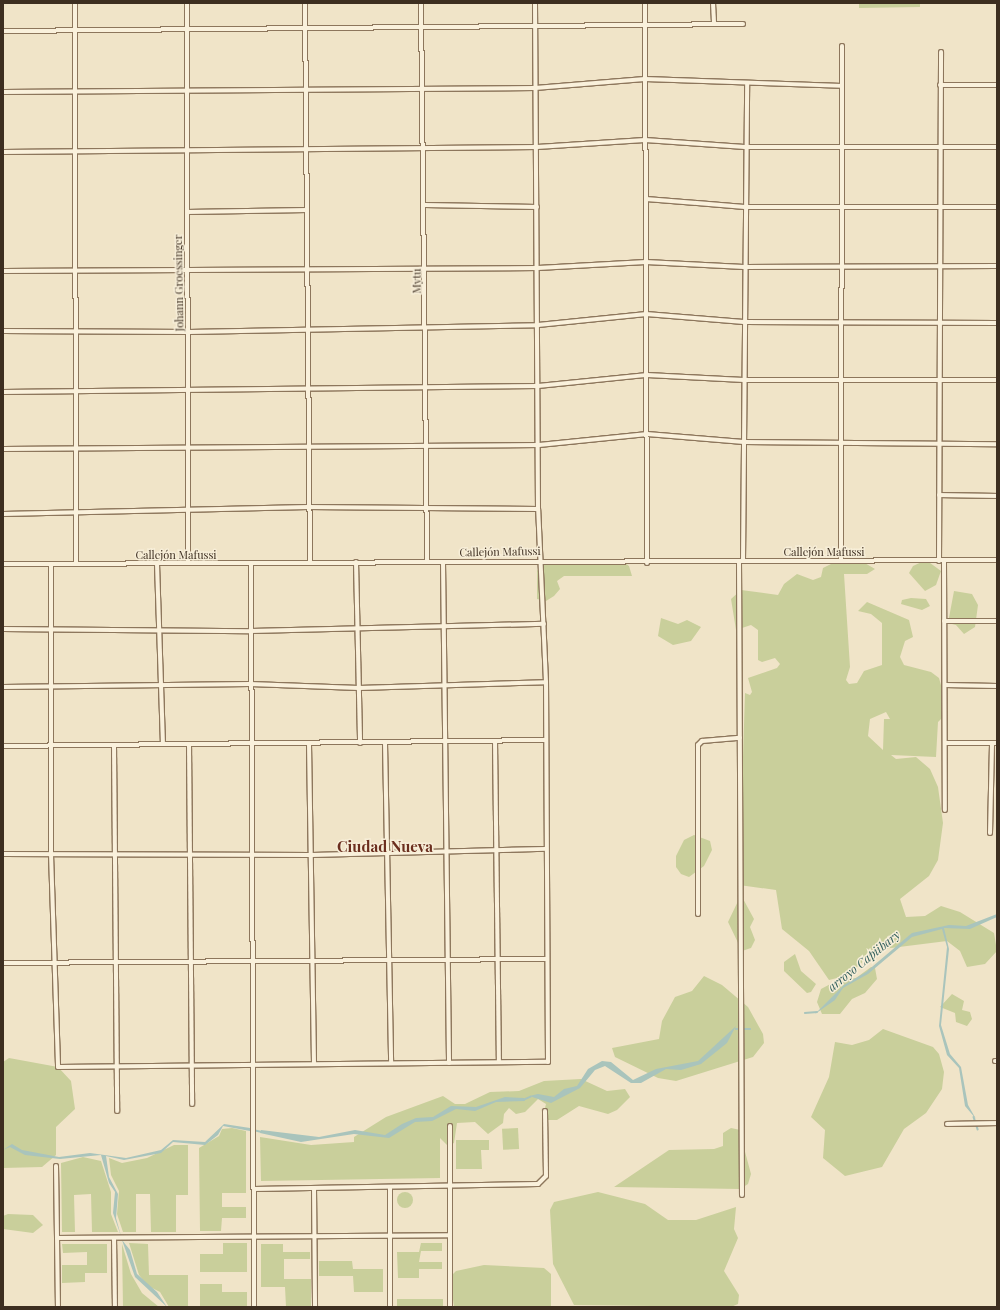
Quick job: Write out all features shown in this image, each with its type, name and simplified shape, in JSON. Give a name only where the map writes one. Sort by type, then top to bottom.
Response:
[{"type":"street","points":[[75,3],[76,152],[73,333],[76,564]]},
{"type":"street","name":"Johann Groessinger","points":[[187,3],[187,212],[190,390],[188,563]]},
{"type":"street","points":[[305,3],[309,386],[308,507],[310,561]]},
{"type":"street","name":"Mytu","points":[[421,3],[424,87],[426,266],[427,386],[425,446],[427,560]]},
{"type":"street","points":[[51,564],[51,854],[58,1067],[548,1062],[546,959],[546,682],[538,509],[538,268],[535,3]]},
{"type":"street","points":[[645,3],[648,563]]},
{"type":"street","points":[[713,3],[714,24]]},
{"type":"street","points":[[3,31],[421,29],[645,23],[743,24]]},
{"type":"street","points":[[840,561],[842,46]]},
{"type":"street","points":[[939,561],[941,52]]},
{"type":"street","points":[[3,92],[424,87],[535,88],[645,80],[842,86]]},
{"type":"street","points":[[742,1195],[740,738],[741,561],[744,442],[746,84]]},
{"type":"street","points":[[940,85],[997,85]]},
{"type":"street","points":[[3,152],[537,147],[645,140],[745,147],[997,147]]},
{"type":"street","points":[[646,199],[745,207],[997,207]]},
{"type":"street","points":[[425,206],[537,207]]},
{"type":"street","points":[[187,212],[306,210]]},
{"type":"street","points":[[3,271],[307,269],[426,266],[538,268],[646,262],[744,267],[997,266]]},
{"type":"street","points":[[3,331],[73,333],[189,332],[426,325],[538,325],[646,314],[744,322],[997,323]]},
{"type":"street","points":[[3,392],[74,393],[309,386],[538,386],[647,375],[744,380],[997,380]]},
{"type":"street","points":[[3,449],[539,446],[647,434],[744,442],[997,444]]},
{"type":"street","points":[[939,494],[997,496]]},
{"type":"street","points":[[3,514],[75,511],[308,507],[538,509]]},
{"type":"street","name":"Callejón Mafussi","points":[[3,564],[157,564],[427,560],[443,562],[540,561],[648,563],[741,561],[997,560]]},
{"type":"street","points":[[944,561],[945,810]]},
{"type":"street","points":[[356,562],[360,743]]},
{"type":"street","points":[[443,562],[449,962],[449,1063]]},
{"type":"street","points":[[251,563],[250,962],[254,1189],[254,1307]]},
{"type":"street","points":[[157,564],[159,684],[163,744]]},
{"type":"street","points":[[944,621],[997,621]]},
{"type":"street","points":[[3,629],[159,629],[251,631],[544,624]]},
{"type":"street","points":[[3,687],[51,688],[159,684],[250,684],[359,688],[546,682]]},
{"type":"street","points":[[945,685],[997,686]]},
{"type":"street","points":[[698,914],[698,745],[702,741],[740,738]]},
{"type":"street","points":[[3,746],[445,743],[545,740]]},
{"type":"street","points":[[495,741],[499,1062]]},
{"type":"street","points":[[385,743],[391,962],[391,1063]]},
{"type":"street","points":[[945,743],[997,743]]},
{"type":"street","points":[[990,833],[992,743]]},
{"type":"street","points":[[189,744],[192,1104]]},
{"type":"street","points":[[310,744],[314,962],[314,1064]]},
{"type":"street","points":[[114,746],[113,854],[117,1111]]},
{"type":"street","points":[[3,854],[250,853],[312,855],[546,849]]},
{"type":"street","points":[[3,963],[449,962],[546,959]]},
{"type":"street","points":[[254,1189],[538,1184],[546,1176],[545,1111]]},
{"type":"street","points":[[947,1124],[997,1123]]},
{"type":"street","points":[[450,1126],[450,1307]]},
{"type":"street","points":[[56,1166],[58,1307]]},
{"type":"street","points":[[390,1187],[390,1307]]},
{"type":"street","points":[[314,1188],[315,1307]]},
{"type":"street","points":[[57,1238],[450,1235]]},
{"type":"street","points":[[114,1238],[115,1307]]},
{"type":"green space","points":[[859,3],[920,3],[920,7],[859,8]]},
{"type":"green space","points":[[560,560],[595,564],[622,561],[629,566],[632,576],[564,576],[557,581],[560,589],[554,596],[546,601],[537,599],[537,571],[542,564]]},
{"type":"green space","points":[[926,560],[941,571],[936,585],[925,591],[909,573],[913,566]]},
{"type":"green space","points":[[863,562],[875,569],[867,574],[844,574],[850,667],[846,680],[849,684],[857,683],[864,671],[882,665],[882,623],[871,614],[858,611],[867,602],[909,620],[913,637],[905,641],[900,657],[904,665],[931,672],[939,678],[944,696],[945,715],[938,722],[936,757],[891,755],[896,759],[916,757],[930,769],[938,787],[943,823],[938,860],[929,876],[900,899],[906,917],[925,916],[941,906],[960,912],[994,933],[997,951],[985,964],[967,967],[960,951],[947,941],[875,950],[849,975],[829,980],[809,951],[782,929],[776,890],[739,885],[745,693],[750,695],[752,692],[748,678],[777,668],[780,664],[775,658],[762,662],[758,660],[758,630],[751,625],[736,630],[731,599],[741,590],[778,595],[784,584],[797,574],[813,580],[821,577],[823,568],[831,564]],"holes":[[[886,712],[890,719],[884,719],[883,750],[868,736],[870,719]]]},
{"type":"green space","points":[[954,591],[972,594],[978,605],[975,627],[964,634],[956,625],[948,623]]},
{"type":"green space","points":[[911,598],[926,599],[930,606],[922,610],[901,604],[902,600]]},
{"type":"green space","points":[[661,618],[678,624],[687,620],[701,627],[691,641],[673,645],[658,636]]},
{"type":"green space","points":[[694,835],[710,841],[712,850],[704,866],[689,877],[681,874],[676,867],[676,856],[684,840]]},
{"type":"green space","points":[[741,895],[754,919],[750,927],[755,940],[751,948],[742,951],[728,922]]},
{"type":"green space","points":[[795,954],[801,971],[816,984],[811,992],[807,993],[784,971],[784,962]]},
{"type":"green space","points":[[871,967],[875,968],[877,979],[865,993],[852,999],[840,1014],[822,1014],[817,1002],[821,989],[838,980],[856,978]]},
{"type":"green space","points":[[704,976],[722,985],[748,1007],[763,1034],[764,1043],[753,1057],[676,1081],[658,1078],[615,1057],[612,1048],[659,1039],[662,1021],[675,997],[692,991]]},
{"type":"green space","points":[[952,994],[964,1001],[962,1010],[970,1012],[972,1019],[967,1026],[956,1022],[955,1013],[940,1007]]},
{"type":"green space","points":[[883,1029],[933,1047],[939,1054],[944,1072],[942,1089],[926,1113],[904,1129],[882,1167],[845,1176],[823,1158],[825,1130],[811,1117],[829,1077],[835,1042],[852,1045],[869,1040]]},
{"type":"green space","points":[[9,1058],[58,1067],[71,1081],[75,1109],[56,1127],[56,1155],[42,1167],[3,1168],[3,1062]]},
{"type":"green space","points":[[581,1079],[607,1091],[625,1089],[630,1097],[617,1110],[608,1114],[579,1106],[557,1120],[548,1120],[544,1112],[546,1104],[538,1099],[525,1112],[516,1114],[509,1108],[504,1114],[503,1123],[488,1134],[475,1122],[457,1123],[454,1143],[448,1146],[440,1138],[440,1178],[261,1181],[260,1137],[311,1145],[354,1142],[354,1137],[386,1117],[443,1096],[455,1104],[465,1104],[490,1092],[519,1091],[544,1081]]},
{"type":"green space","points":[[232,1128],[246,1131],[246,1193],[222,1193],[222,1207],[246,1207],[246,1218],[222,1218],[221,1231],[200,1231],[199,1148],[219,1136],[222,1129]]},
{"type":"green space","points":[[518,1128],[519,1149],[503,1150],[502,1129]]},
{"type":"green space","points":[[731,1128],[745,1131],[744,1148],[751,1174],[748,1184],[740,1189],[614,1187],[669,1150],[714,1149],[723,1146],[723,1133]]},
{"type":"green space","points":[[456,1140],[489,1140],[489,1150],[481,1150],[482,1169],[456,1169]]},
{"type":"green space","points":[[174,1145],[188,1145],[188,1195],[176,1195],[176,1232],[151,1232],[150,1194],[136,1194],[136,1232],[123,1232],[117,1214],[119,1191],[111,1175],[109,1158],[122,1163],[147,1158]]},
{"type":"green space","points":[[83,1157],[101,1161],[111,1192],[111,1214],[118,1232],[92,1232],[91,1194],[74,1195],[75,1232],[62,1232],[61,1163]]},
{"type":"green space","points":[[402,1192],[408,1192],[413,1197],[411,1206],[408,1208],[402,1208],[397,1203],[397,1197]]},
{"type":"green space","points":[[598,1192],[645,1204],[668,1220],[696,1220],[736,1207],[734,1229],[738,1238],[724,1271],[739,1295],[738,1304],[731,1307],[574,1305],[553,1264],[550,1210],[554,1202]]},
{"type":"green space","points":[[8,1214],[33,1215],[43,1225],[33,1233],[3,1229],[3,1216]]},
{"type":"green space","points":[[129,1243],[148,1244],[149,1275],[188,1275],[188,1307],[169,1307],[160,1292],[148,1286],[139,1275]]},
{"type":"green space","points":[[223,1243],[247,1243],[247,1272],[200,1272],[200,1254],[223,1254]]},
{"type":"green space","points":[[421,1243],[442,1243],[442,1251],[421,1251],[419,1262],[442,1262],[442,1269],[419,1269],[419,1278],[398,1278],[397,1252],[419,1252]]},
{"type":"green space","points":[[62,1244],[107,1244],[107,1273],[85,1273],[85,1282],[62,1283],[62,1265],[87,1265],[87,1252],[63,1253]]},
{"type":"green space","points":[[122,1244],[131,1274],[142,1293],[159,1307],[123,1307]]},
{"type":"green space","points":[[261,1244],[283,1244],[283,1252],[310,1252],[310,1259],[284,1259],[284,1279],[311,1279],[311,1307],[286,1307],[285,1287],[261,1287]]},
{"type":"green space","points":[[319,1261],[352,1261],[353,1269],[383,1269],[383,1292],[354,1292],[353,1276],[319,1276]]},
{"type":"green space","points":[[484,1265],[544,1268],[551,1274],[551,1307],[454,1307],[450,1277],[456,1271]]},
{"type":"green space","points":[[200,1284],[222,1284],[222,1292],[247,1292],[247,1307],[200,1307]]},
{"type":"green space","points":[[397,1299],[443,1299],[443,1307],[397,1307]]},
{"type":"water","points":[[997,914],[997,917],[970,929],[944,928],[949,949],[941,1025],[950,1054],[961,1067],[968,1105],[976,1119],[965,1106],[959,1068],[947,1055],[939,1026],[947,947],[942,929],[912,937],[868,974],[843,988],[835,1000],[815,1014],[844,985],[866,972],[912,933],[949,925],[966,926]]},
{"type":"water","points":[[736,1026],[727,1043],[701,1064],[681,1070],[666,1069],[641,1083],[631,1083],[605,1066],[595,1070],[580,1088],[551,1103],[529,1096],[538,1094],[554,1097],[564,1089],[577,1086],[588,1069],[602,1061],[611,1062],[633,1080],[656,1069],[698,1061]]},
{"type":"water","points":[[505,1097],[524,1098],[525,1101],[496,1102],[475,1111],[456,1109],[432,1121],[415,1122],[389,1138],[354,1134],[301,1142],[260,1133],[261,1130],[319,1137],[355,1130],[385,1135],[402,1124],[416,1118],[433,1117],[451,1106],[476,1107]]},
{"type":"water","points":[[224,1124],[250,1128],[250,1131],[223,1126],[218,1135],[205,1145],[173,1142],[161,1153],[124,1160],[106,1156],[109,1177],[118,1194],[116,1218],[121,1236],[113,1213],[115,1192],[109,1183],[101,1155],[60,1159],[25,1155],[10,1147],[3,1150],[12,1144],[22,1150],[59,1157],[90,1153],[126,1158],[161,1150],[173,1140],[205,1142]]},
{"type":"water","points":[[122,1240],[130,1250],[137,1274],[157,1292],[167,1307],[135,1277]]},
{"type":"waterway","name":"arroyo Capiibary","points":[[805,1013],[817,1012]]},
{"type":"waterway","name":"arroyo Capiibary","points":[[736,1029],[750,1029]]},
{"type":"waterway","name":"arroyo Capiibary","points":[[523,1100],[530,1097]]},
{"type":"waterway","points":[[974,1117],[978,1129]]},
{"type":"waterway","name":"arroyo Capiibary","points":[[249,1129],[262,1132]]},
{"type":"district","name":"Ciudad Nueva","points":[[385,847]]}]
